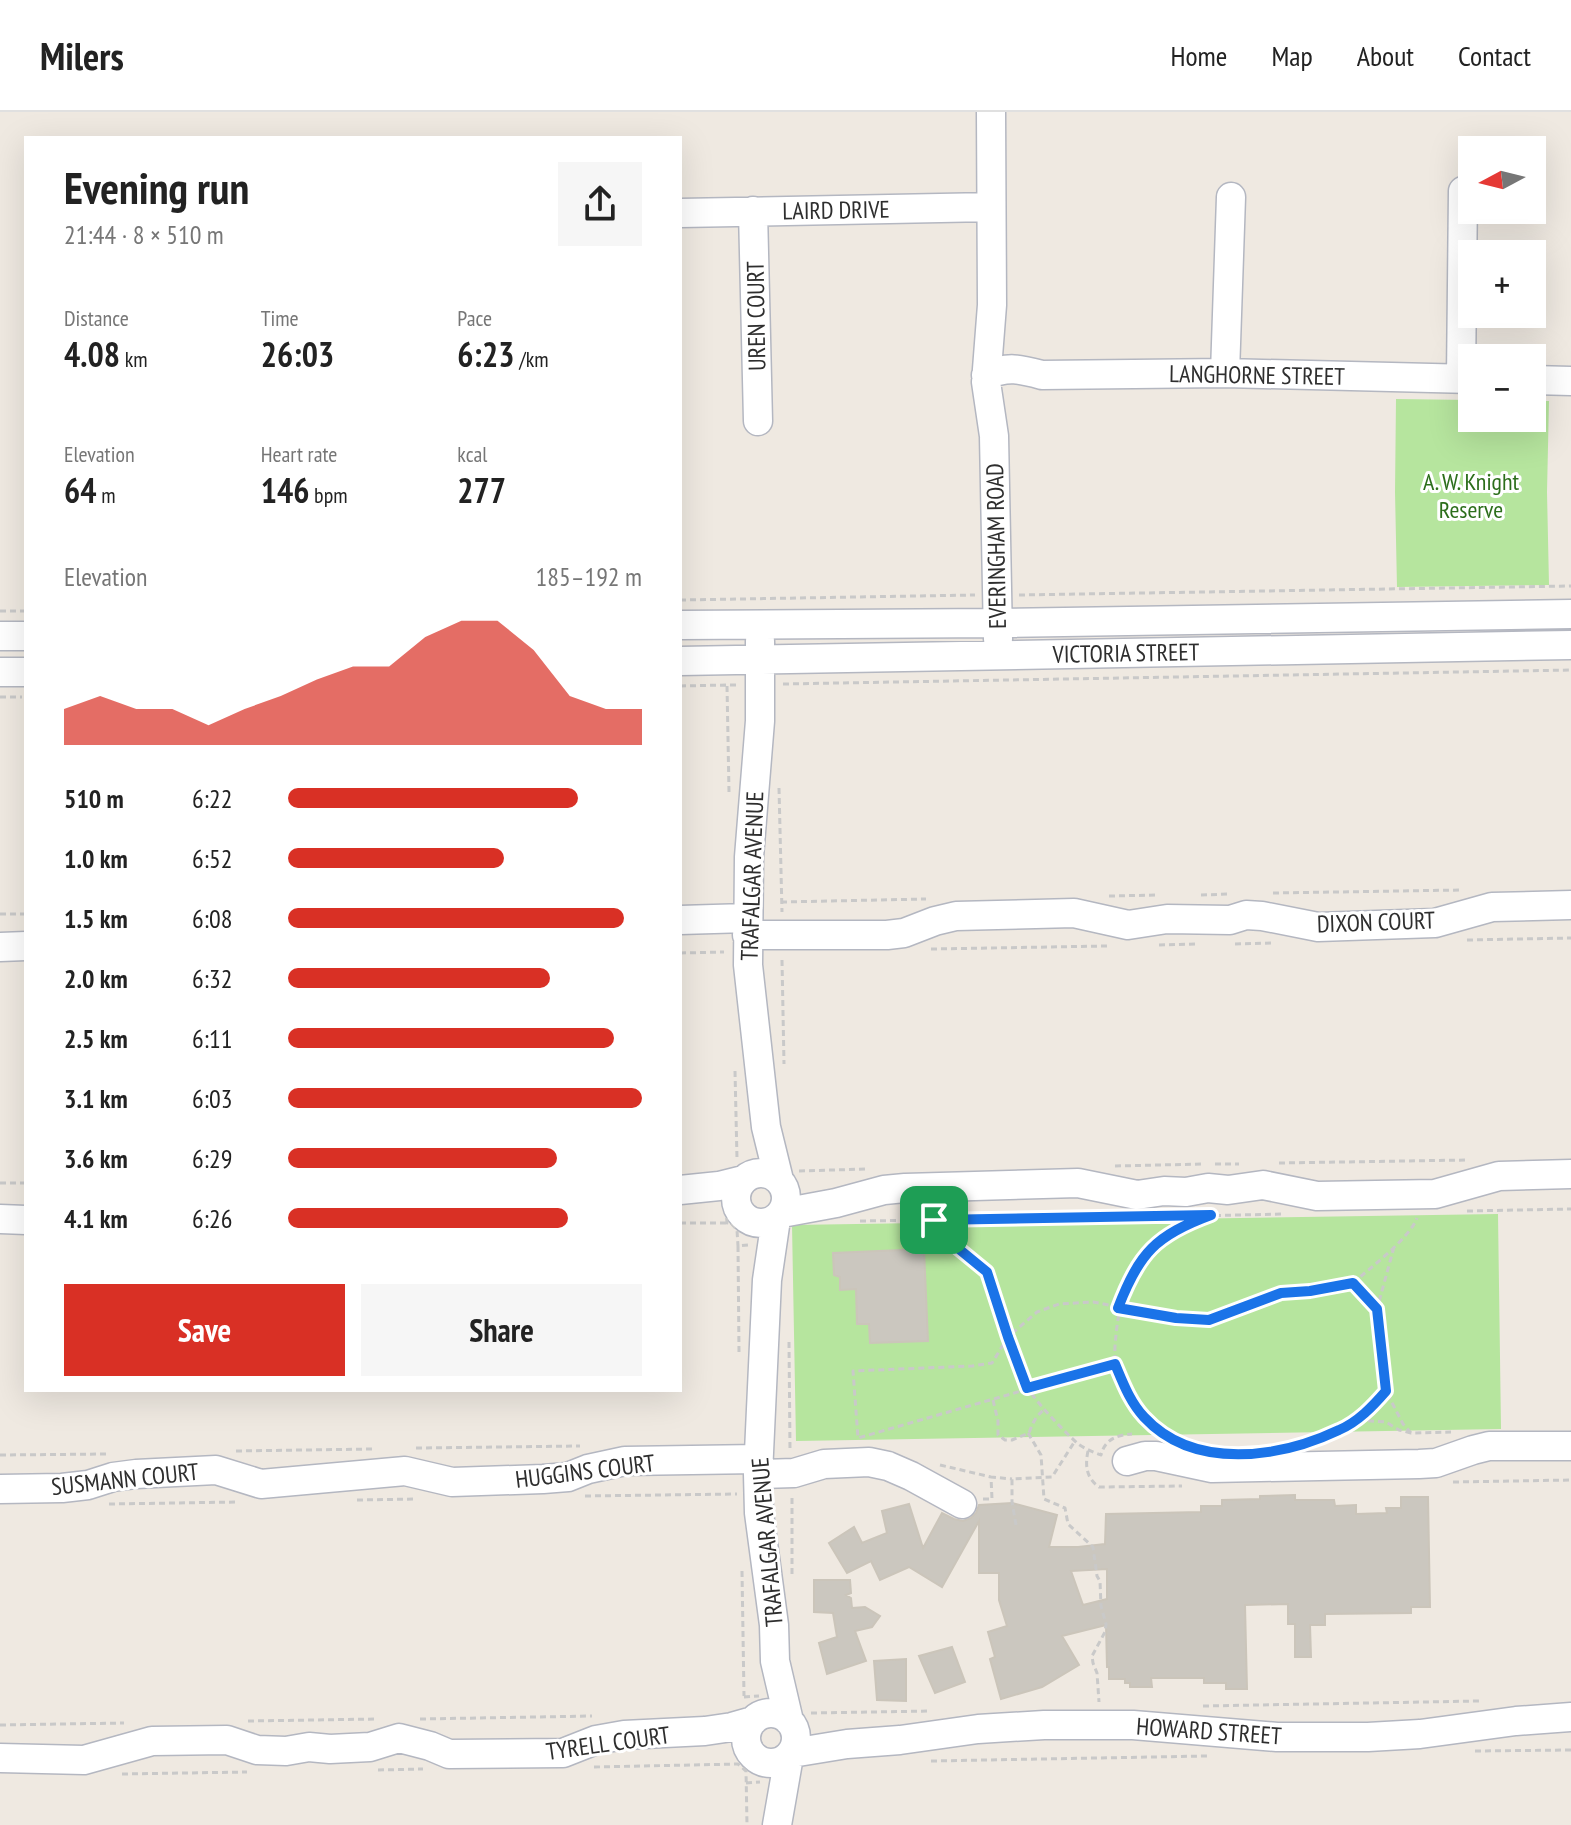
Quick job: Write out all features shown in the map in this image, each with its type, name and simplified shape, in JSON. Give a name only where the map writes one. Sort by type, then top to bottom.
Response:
[{"type":"street","name":"EVERINGHAM ROAD","points":[[991,112],[999,656]]},
{"type":"street","points":[[1225,373],[1231,197]]},
{"type":"street","name":"LAIRD DRIVE","points":[[682,213],[991,207]]},
{"type":"street","name":"UREN COURT","points":[[753,211],[758,421]]},
{"type":"street","points":[[1464,224],[1465,344]]},
{"type":"street","name":"LANGHORNE STREET","points":[[996,375],[1019,369],[1042,375],[1225,373],[1458,378]]},
{"type":"street","points":[[1546,380],[1571,381]]},
{"type":"street","name":"VICTORIA STREET","points":[[682,625],[760,624],[997,609],[1571,614]]},
{"type":"street","name":"TRAFALGAR AVENUE","points":[[760,624],[760,721],[742,935],[766,1127],[783,1194],[767,1280],[752,1464],[774,1625],[775,1661],[790,1722]]},
{"type":"street","points":[[0,636],[24,636]]},
{"type":"street","name":"VICTORIA STREET","points":[[682,661],[1571,645]]},
{"type":"street","points":[[0,672],[24,672]]},
{"type":"street","name":"DIXON COURT","points":[[682,920],[742,935],[887,935],[904,933],[956,916],[1074,913],[1164,932],[1227,932],[1246,915],[1318,927],[1435,923],[1492,907],[1571,905]]},
{"type":"street","points":[[0,947],[24,946]]},
{"type":"street","name":"TRAFALGAR AVENUE","points":[[747,1178],[758,1159],[766,1127]]},
{"type":"street","points":[[689,1190],[766,1173],[783,1194],[822,1204],[905,1188],[1078,1183],[1137,1195],[1263,1185],[1317,1196],[1435,1194],[1499,1176],[1567,1176]]},
{"type":"street","points":[[738,1218],[736,1196],[738,1188],[747,1178]]},
{"type":"street","points":[[689,1190],[717,1195],[738,1218],[762,1223],[783,1194]]},
{"type":"street","name":"TRAFALGAR AVENUE","points":[[738,1218],[767,1280]]},
{"type":"street","points":[[0,1219],[24,1220]]},
{"type":"street","points":[[1127,1461],[1156,1456],[1212,1468],[1419,1464],[1436,1463],[1489,1446],[1571,1446]]},
{"type":"street","name":"HUGGINS COURT","points":[[296,1480],[405,1471],[452,1482],[543,1479],[568,1477],[625,1461],[752,1464],[795,1485],[824,1464],[869,1462],[888,1466],[972,1502]]},
{"type":"street","name":"SUSMANN COURT","points":[[0,1489],[62,1488],[136,1474],[216,1470],[261,1484],[296,1480]]},
{"type":"street","name":"TRAFALGAR AVENUE","points":[[752,1711],[768,1696],[775,1661]]},
{"type":"street","points":[[752,1711],[775,1713],[790,1722],[796,1738],[776,1825],[753,1756],[746,1745],[745,1736],[752,1711]]},
{"type":"street","name":"TYRELL COURT","points":[[0,1758],[84,1760],[152,1741],[227,1740],[257,1750],[286,1751],[309,1747],[368,1759],[399,1738],[449,1754],[563,1753],[596,1740],[624,1735],[732,1727],[752,1711]]},
{"type":"street","name":"HOWARD STREET","points":[[790,1755],[847,1744],[992,1728],[1088,1724],[1167,1727],[1277,1737],[1368,1737],[1571,1717]]},
{"type":"street","name":"HOWARD STREET","points":[[790,1722],[820,1737],[847,1744]]},
{"type":"street","name":"TYRELL COURT","points":[[705,1731],[725,1738],[753,1756]]},
{"type":"street","points":[[753,1756],[773,1764],[790,1755]]},
{"type":"path","points":[[682,600],[997,609],[1571,586]]},
{"type":"path","points":[[0,611],[24,611]]},
{"type":"path","points":[[778,685],[1571,670]]},
{"type":"path","points":[[682,686],[727,685]]},
{"type":"path","points":[[0,697],[24,697]]},
{"type":"path","points":[[0,914],[24,914]]},
{"type":"path","points":[[1164,932],[1208,944]]},
{"type":"path","points":[[1227,932],[1271,943]]},
{"type":"path","points":[[682,952],[742,935]]},
{"type":"path","points":[[1461,940],[1571,938]]},
{"type":"path","points":[[924,949],[1114,946]]},
{"type":"path","points":[[1270,1163],[1476,1160]]},
{"type":"path","points":[[1112,1166],[1239,1164]]},
{"type":"path","points":[[783,1194],[874,1169]]},
{"type":"path","points":[[0,1183],[24,1183]]},
{"type":"path","points":[[1115,1364],[858,1438],[853,1371],[992,1363],[1008,1337],[1037,1312],[1059,1304],[1093,1302],[1176,1318],[1209,1320],[1281,1293],[1353,1283],[1415,1225],[1420,1211]]},
{"type":"path","points":[[1168,1435],[1144,1418],[1128,1395],[1115,1364],[1118,1308],[1129,1279],[1150,1249],[1182,1226],[1211,1215],[1196,1216]]},
{"type":"path","points":[[853,1221],[1134,1217]]},
{"type":"path","points":[[682,1223],[738,1218]]},
{"type":"path","points":[[934,1220],[937,1231],[987,1272],[1027,1388],[1088,1451]]},
{"type":"path","points":[[1355,1420],[1386,1422],[1411,1433],[1386,1391],[1377,1309],[1394,1247]]},
{"type":"path","points":[[1353,1283],[1377,1309]]},
{"type":"path","points":[[789,1338],[795,1485],[792,1498],[793,1589]]},
{"type":"path","points":[[1301,1444],[1341,1430],[1369,1411],[1386,1391]]},
{"type":"path","points":[[992,1398],[998,1435],[1002,1439],[1012,1440],[1028,1433],[1045,1409]]},
{"type":"path","points":[[1028,1433],[1041,1455],[1044,1499],[1065,1508],[1068,1524],[1093,1547],[1106,1624],[1102,1641],[1092,1656],[1097,1673],[1099,1708]]},
{"type":"path","points":[[972,1502],[992,1499],[991,1477],[1052,1477],[1075,1441]]},
{"type":"path","points":[[409,1448],[583,1446]]},
{"type":"path","points":[[236,1451],[378,1449]]},
{"type":"path","points":[[0,1455],[110,1454]]},
{"type":"path","points":[[583,1496],[741,1494],[752,1464]]},
{"type":"path","points":[[1012,1479],[1016,1525]]},
{"type":"path","points":[[347,1500],[426,1499]]},
{"type":"path","points":[[110,1504],[236,1502]]},
{"type":"path","points":[[742,1571],[752,1711]]},
{"type":"path","points":[[1475,1751],[1571,1750]]},
{"type":"path","points":[[918,1761],[1221,1756]]},
{"type":"path","points":[[368,1759],[430,1769]]},
{"type":"path","points":[[590,1767],[738,1764],[746,1771],[747,1825]]},
{"type":"path","points":[[112,1775],[255,1772]]},
{"type":"green space","name":"A. W. Knight Reserve","points":[[1396,399],[1458,400],[1458,432],[1546,432],[1546,401],[1549,401],[1549,585],[1397,587]]},
{"type":"green space","points":[[1498,1214],[1501,1429],[796,1441],[792,1225]]},
{"type":"building","points":[[924,1249],[928,1341],[870,1343],[869,1324],[857,1324],[856,1289],[840,1290],[840,1277],[834,1275],[833,1253]]},
{"type":"building","points":[[1295,1495],[1295,1500],[1334,1500],[1335,1506],[1356,1505],[1356,1514],[1387,1513],[1386,1508],[1401,1508],[1401,1497],[1428,1497],[1430,1607],[1411,1607],[1411,1613],[1325,1614],[1325,1625],[1310,1625],[1311,1657],[1295,1657],[1295,1624],[1288,1624],[1288,1604],[1245,1605],[1247,1689],[1226,1689],[1226,1683],[1204,1683],[1204,1678],[1151,1678],[1152,1687],[1130,1687],[1125,1679],[1109,1679],[1106,1625],[1062,1636],[1079,1665],[1042,1687],[1001,1699],[990,1659],[995,1657],[988,1632],[1007,1626],[999,1600],[999,1573],[979,1573],[979,1521],[942,1587],[909,1567],[880,1580],[871,1561],[847,1573],[829,1543],[854,1527],[862,1543],[887,1533],[882,1511],[909,1504],[923,1548],[942,1513],[963,1521],[976,1513],[979,1505],[1012,1503],[1057,1515],[1049,1547],[1078,1547],[1105,1544],[1106,1514],[1201,1512],[1201,1506],[1222,1506],[1222,1500],[1260,1499],[1260,1496]],"holes":[[[1107,1569],[1107,1599],[1083,1605],[1071,1571]]]},
{"type":"building","points":[[814,1580],[850,1580],[851,1593],[846,1595],[851,1598],[852,1608],[865,1607],[880,1616],[872,1627],[855,1631],[866,1661],[827,1674],[819,1643],[837,1637],[833,1613],[814,1612]]},
{"type":"building","points":[[952,1647],[965,1682],[935,1693],[919,1656]]},
{"type":"building","points":[[906,1659],[906,1701],[877,1700],[874,1661]]},
{"type":"route","points":[[1211,1215],[1182,1226],[1150,1249],[1129,1279],[1118,1308],[1209,1320],[1281,1293],[1353,1283],[1377,1309],[1386,1391],[1369,1411],[1341,1430],[1287,1449],[1227,1455],[1189,1447],[1144,1418],[1128,1395],[1115,1364],[1027,1388],[987,1272],[937,1231],[934,1220],[1211,1215]]}]
